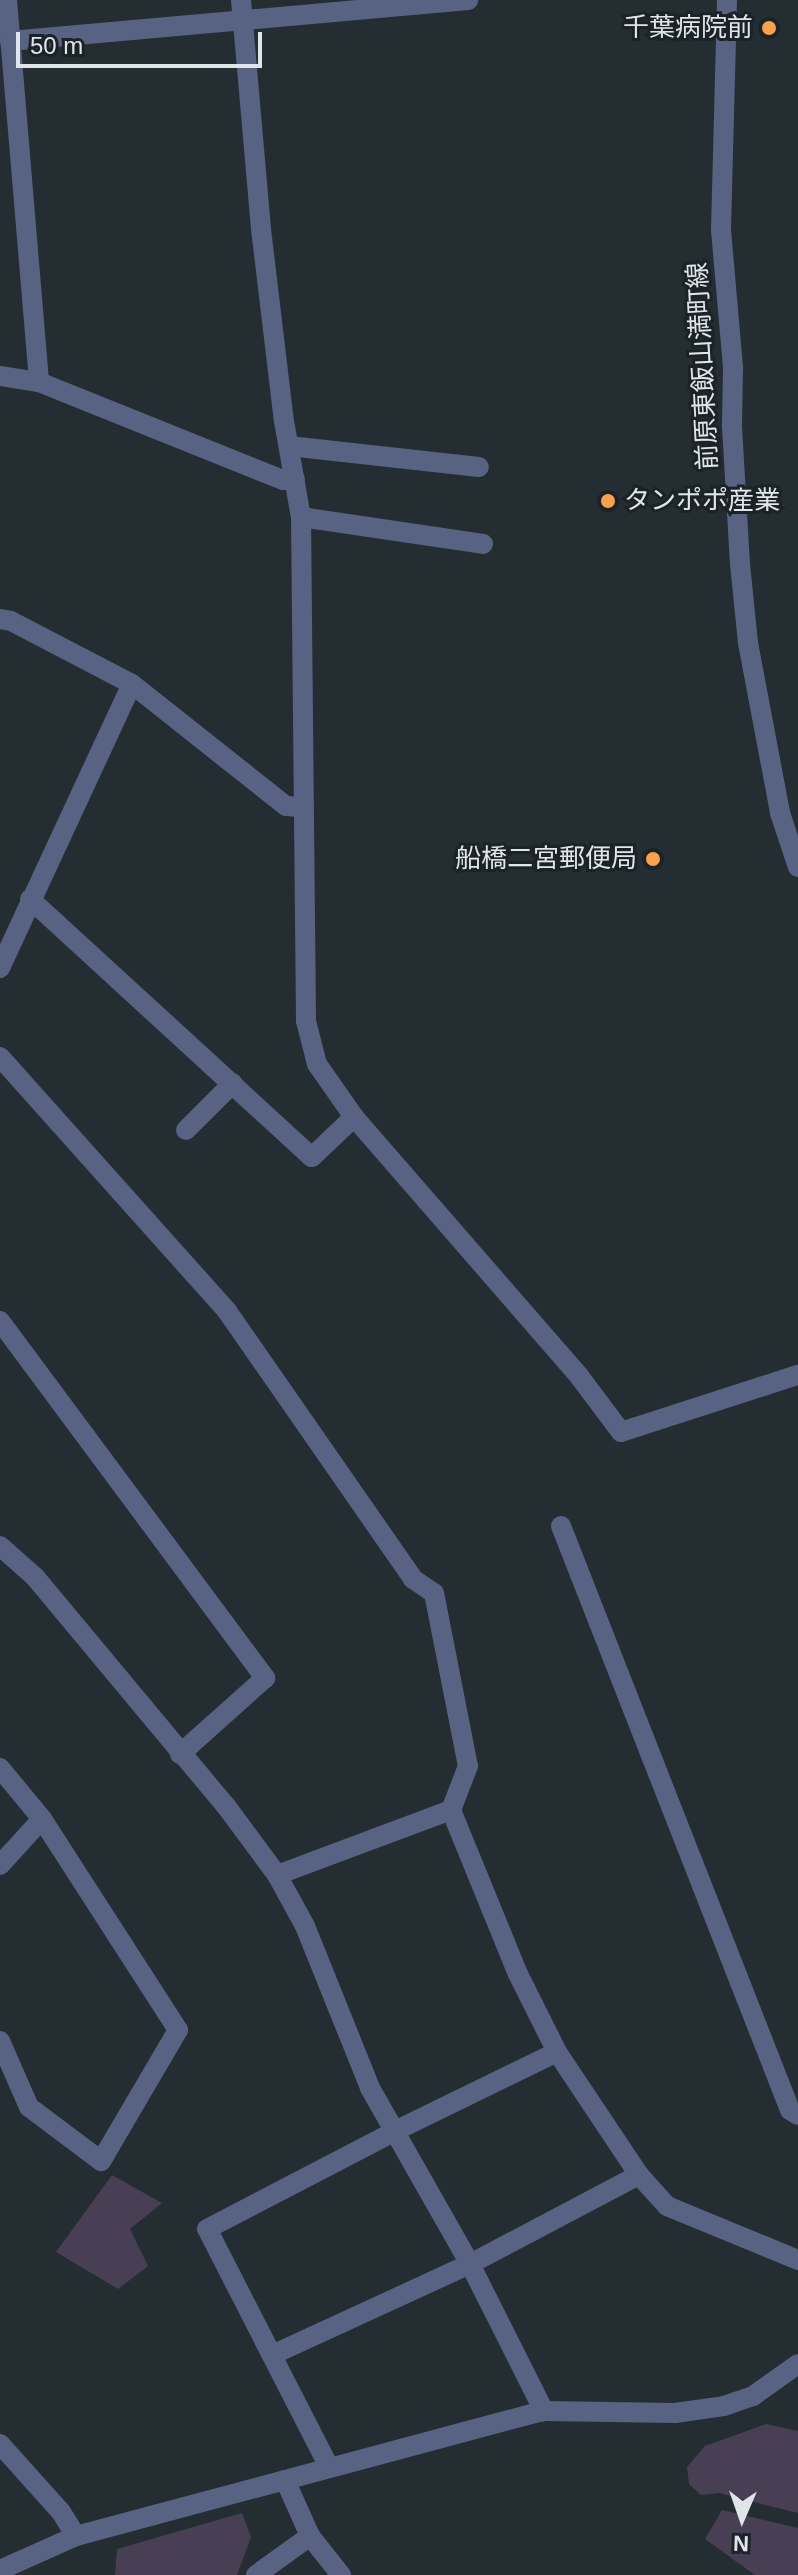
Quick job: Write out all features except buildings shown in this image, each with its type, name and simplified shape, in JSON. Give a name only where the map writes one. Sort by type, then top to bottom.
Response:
[{"type":"street","points":[[7,0],[39,382]]},
{"type":"street","points":[[230,0],[242,10],[261,229],[301,517],[304,616],[301,807],[306,1021],[317,1064],[354,1117],[579,1376],[621,1432],[798,1375]]},
{"type":"street","points":[[10,41],[242,10],[468,0]]},
{"type":"street","name":"前原東飯山満町線","points":[[727,0],[721,230],[733,368],[732,426],[740,564],[748,643],[780,813],[798,867]]},
{"type":"street","points":[[0,376],[39,382],[283,480],[295,479]]},
{"type":"street","points":[[289,446],[479,467]]},
{"type":"street","points":[[301,517],[483,544]]},
{"type":"street","points":[[0,619],[11,621],[132,684],[286,806],[301,807]]},
{"type":"street","points":[[0,968],[8,925],[30,899],[132,684]]},
{"type":"street","points":[[30,899],[312,1157],[354,1117]]},
{"type":"street","points":[[0,1057],[227,1311],[413,1579],[434,1593],[468,1766],[451,1810],[518,1974],[557,2052],[639,2175],[667,2206],[798,2260]]},
{"type":"street","points":[[186,1130],[233,1083]]},
{"type":"street","points":[[0,1321],[265,1678],[180,1754]]},
{"type":"street","points":[[561,1526],[790,2110],[798,2115]]},
{"type":"street","points":[[0,1546],[35,1577],[277,1875],[305,1926],[370,2088],[470,2264],[544,2411]]},
{"type":"street","points":[[0,1768],[42,1819],[178,2030],[101,2161],[29,2107],[0,2041]]},
{"type":"street","points":[[277,1875],[451,1810]]},
{"type":"street","points":[[0,1865],[42,1819]]},
{"type":"street","points":[[329,2467],[207,2229],[393,2132],[557,2052]]},
{"type":"street","points":[[272,2355],[470,2264],[639,2175]]},
{"type":"street","points":[[0,2570],[76,2536],[544,2411],[701,2412],[753,2396],[798,2364]]},
{"type":"street","points":[[0,2444],[61,2512],[76,2536]]},
{"type":"street","points":[[285,2480],[310,2536],[341,2575]]},
{"type":"street","points":[[256,2575],[310,2536]]},
{"type":"shaded area","points":[[112,2175],[162,2203],[130,2229],[148,2266],[118,2289],[56,2252]]},
{"type":"shaded area","points":[[766,2424],[798,2431],[798,2513],[719,2493],[701,2495],[689,2484],[687,2467],[705,2446]]},
{"type":"shaded area","points":[[722,2510],[798,2528],[798,2575],[755,2575],[705,2539]]},
{"type":"shaded area","points":[[242,2513],[251,2537],[237,2575],[115,2575],[117,2549]]},
{"type":"place","name":"千葉病院前","points":[[769,28]]},
{"type":"place","name":"タンポポ産業","points":[[608,501]]},
{"type":"place","name":"船橋二宮郵便局","points":[[653,859]]}]
